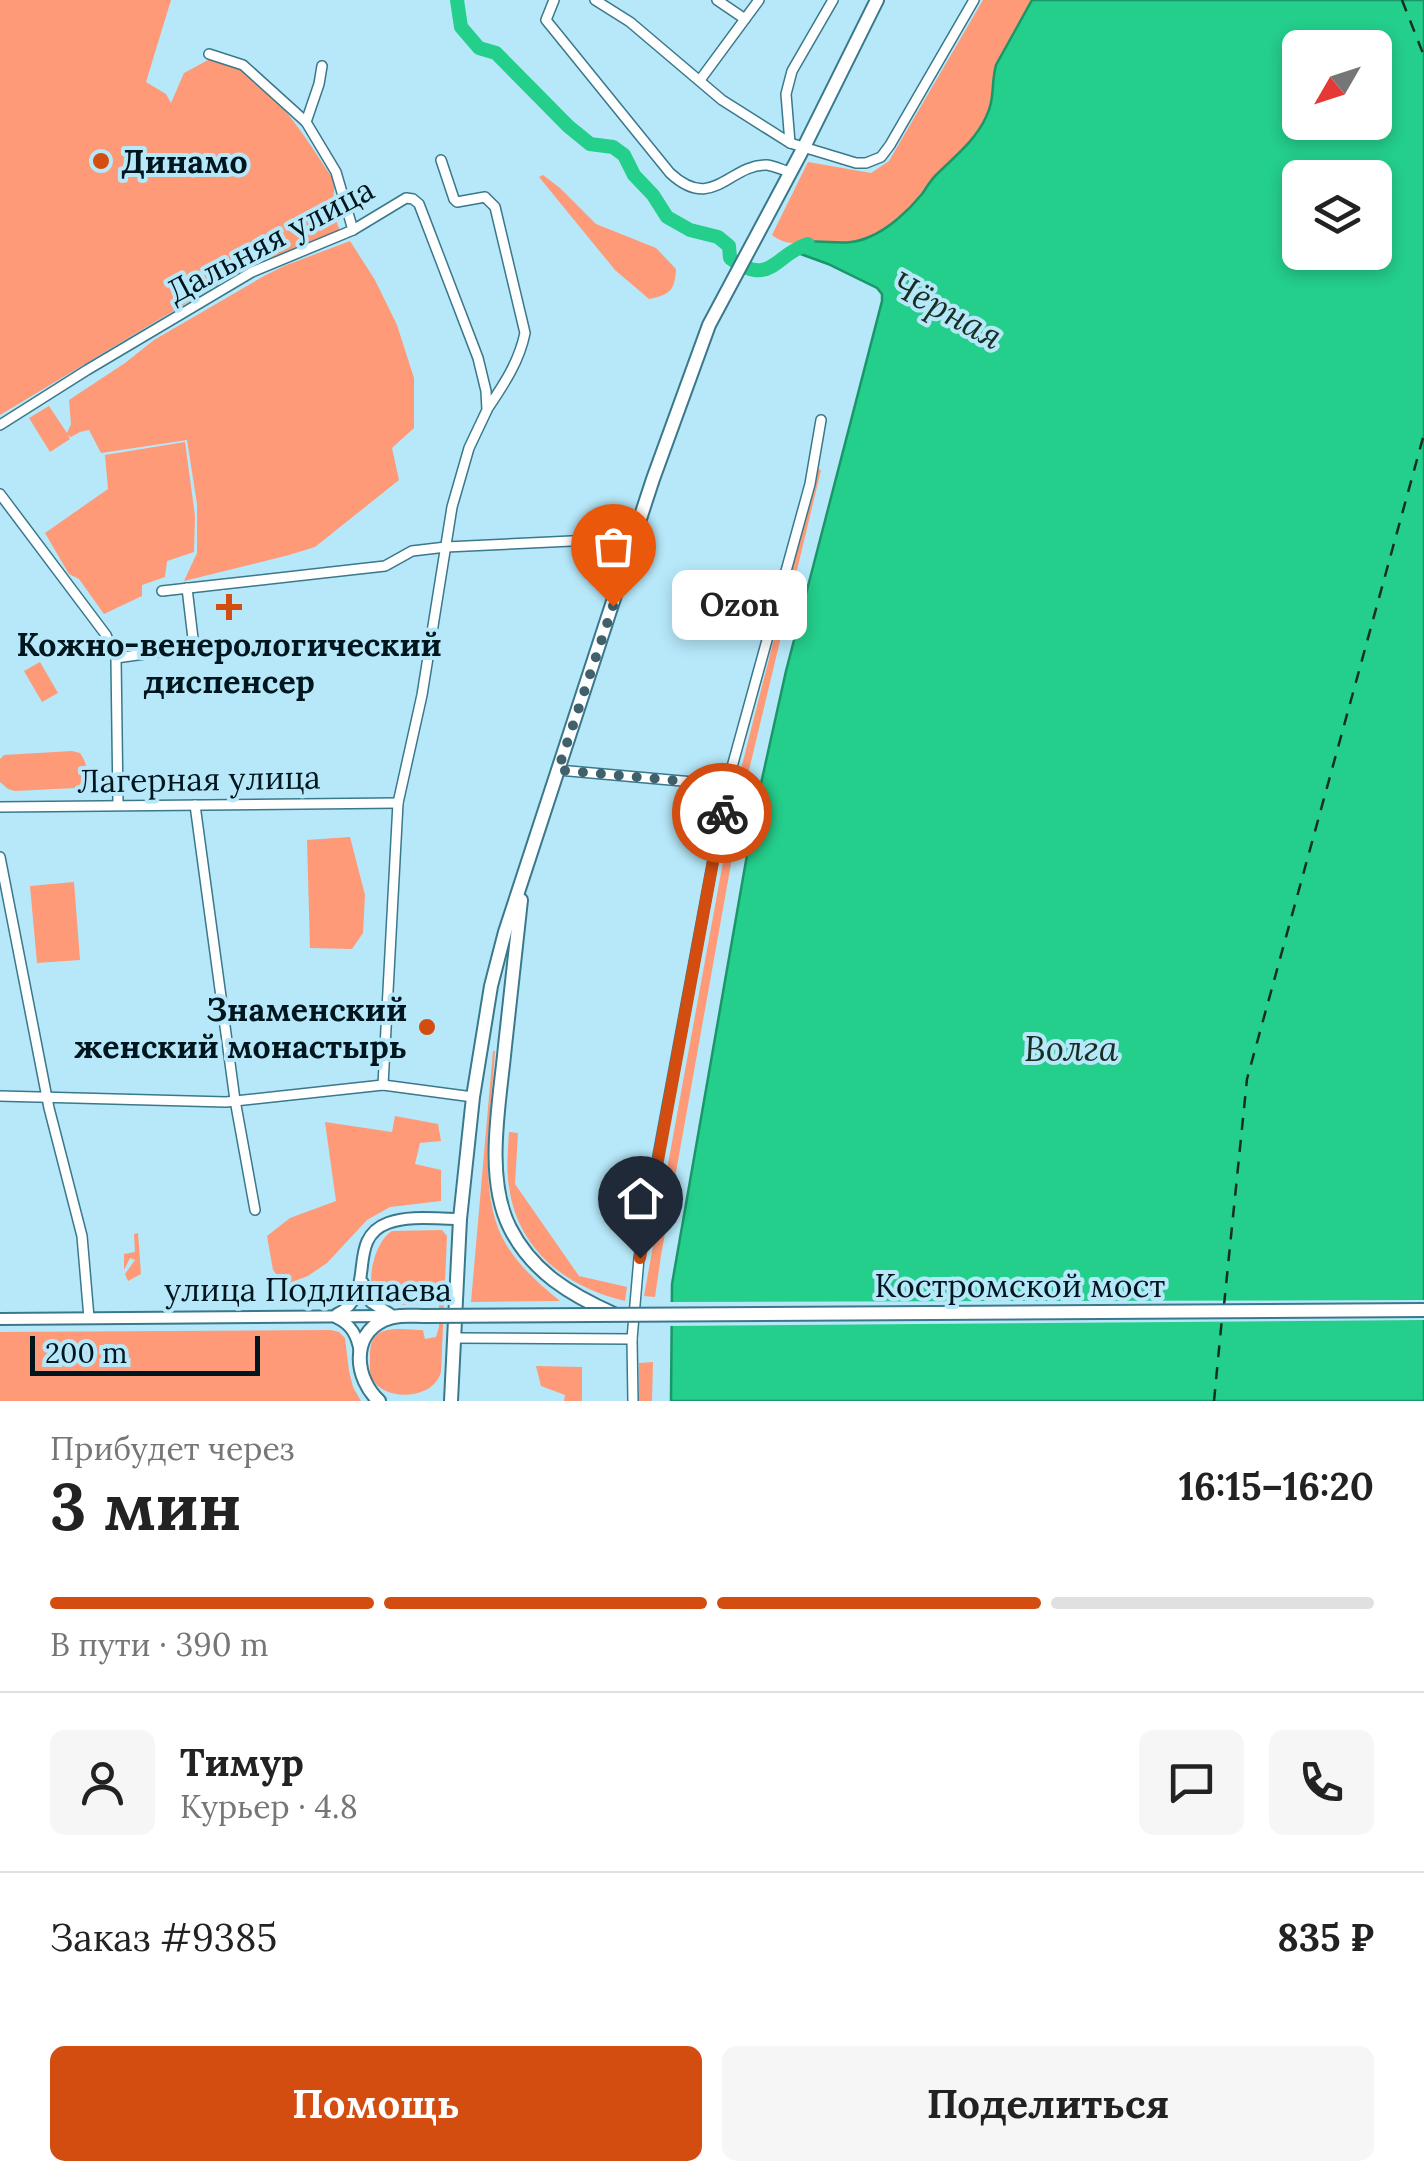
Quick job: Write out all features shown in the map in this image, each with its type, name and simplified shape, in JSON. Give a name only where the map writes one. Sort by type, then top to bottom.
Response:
[{"type":"highway","points":[[452,1401],[460,1219],[473,1098],[505,932],[653,479],[709,325],[790,172],[796,145],[877,0]]},
{"type":"highway","points":[[524,870],[499,1108],[497,1187],[510,1228],[544,1274],[567,1292],[616,1316]]},
{"type":"highway","name":"Костромской мост","points":[[616,1316],[1424,1310]]},
{"type":"highway","points":[[380,1401],[362,1375],[360,1352],[368,1331],[396,1316]]},
{"type":"highway","name":"улица Подлипаева","points":[[396,1316],[616,1316]]},
{"type":"main road","points":[[332,1316],[354,1302],[362,1278],[365,1246],[385,1224],[460,1219]]},
{"type":"main road","points":[[362,1278],[370,1302],[396,1316]]},
{"type":"main road","points":[[332,1316],[352,1328],[360,1352]]},
{"type":"main road","name":"улица Подлипаева","points":[[0,1319],[396,1316]]},
{"type":"street","points":[[554,0],[546,20],[682,184],[708,189],[751,168],[767,165],[790,172]]},
{"type":"street","points":[[595,0],[630,22],[722,100],[796,145],[856,163],[881,157],[974,0]]},
{"type":"street","points":[[717,0],[745,19]]},
{"type":"street","points":[[700,80],[759,0]]},
{"type":"street","points":[[796,145],[786,94],[792,71],[834,0]]},
{"type":"street","points":[[209,54],[243,65],[306,122],[336,172],[353,230]]},
{"type":"street","points":[[306,122],[322,66]]},
{"type":"street","points":[[382,1085],[398,803],[422,695],[452,507],[469,448],[514,368],[525,333],[495,207],[486,197],[457,202],[441,160]]},
{"type":"street","name":"Дальняя улица","points":[[0,425],[252,272],[353,230],[406,198],[419,204],[478,358],[487,410]]},
{"type":"street","points":[[632,1401],[632,1339],[640,1258],[727,785],[810,484],[821,420]]},
{"type":"street","points":[[0,494],[106,635],[116,658],[118,804]]},
{"type":"street","points":[[162,591],[385,566],[412,551],[446,547],[635,538]]},
{"type":"street","points":[[116,658],[194,648],[187,588]]},
{"type":"street","points":[[558,770],[727,785]]},
{"type":"street","name":"Лагерная улица","points":[[0,807],[398,803]]},
{"type":"street","points":[[195,805],[235,1100],[255,1210]]},
{"type":"street","points":[[0,857],[48,1097],[82,1236],[89,1318]]},
{"type":"street","points":[[0,1096],[235,1100],[382,1085],[473,1098]]},
{"type":"street","points":[[455,1338],[632,1339]]},
{"type":"shaded area","name":"Динамо","points":[[0,0],[171,0],[146,82],[166,94],[171,103],[184,73],[210,59],[254,78],[293,120],[335,182],[332,209],[340,231],[280,256],[258,260],[0,415]]},
{"type":"shaded area","points":[[983,0],[1032,0],[996,65],[986,118],[915,203],[888,227],[857,242],[789,243],[772,235],[808,162],[871,173],[889,161]]},
{"type":"shaded area","points":[[543,175],[596,224],[656,248],[676,269],[670,290],[649,299],[615,270],[539,177]]},
{"type":"shaded area","points":[[350,241],[397,325],[414,378],[414,428],[392,448],[399,480],[315,547],[184,581],[197,553],[197,504],[187,440],[101,453],[89,430],[68,435],[70,439],[50,452],[29,418],[49,406],[67,433],[71,424],[69,400],[154,340],[264,276]]},
{"type":"shaded area","points":[[185,442],[195,516],[194,552],[167,561],[165,577],[142,585],[142,596],[104,614],[79,579],[69,574],[45,533],[108,489],[105,455]]},
{"type":"shaded area","points":[[817,469],[821,470],[744,791],[655,1297],[644,1296],[737,785]]},
{"type":"shaded area","points":[[40,662],[58,693],[42,702],[24,671]]},
{"type":"shaded area","points":[[80,753],[86,767],[86,776],[75,788],[15,791],[0,782],[0,759],[4,755]]},
{"type":"shaded area","points":[[350,837],[365,895],[363,933],[352,949],[310,948],[307,840]]},
{"type":"shaded area","points":[[74,882],[80,960],[37,963],[30,886]]},
{"type":"shaded area","points":[[493,1051],[488,1171],[494,1217],[513,1255],[560,1301],[471,1302]]},
{"type":"shaded area","points":[[395,1116],[438,1124],[441,1141],[420,1143],[415,1164],[441,1170],[441,1201],[390,1207],[367,1220],[327,1263],[284,1285],[273,1270],[267,1236],[290,1218],[336,1201],[325,1122],[392,1132]]},
{"type":"shaded area","points":[[509,1132],[518,1133],[515,1184],[579,1276],[627,1287],[625,1301],[583,1286],[548,1262],[534,1247],[514,1209],[509,1187]]},
{"type":"shaded area","points":[[442,1230],[447,1236],[441,1372],[436,1382],[419,1393],[387,1391],[371,1376],[374,1338],[384,1331],[398,1329],[423,1330],[425,1339],[436,1337],[439,1301],[431,1292],[424,1293],[423,1304],[382,1302],[372,1289],[375,1255],[392,1231]]},
{"type":"shaded area","points":[[138,1233],[141,1274],[128,1281],[125,1274],[135,1260],[130,1258],[124,1270],[124,1254],[135,1252],[134,1234]]},
{"type":"shaded area","points":[[331,1330],[345,1338],[353,1387],[361,1401],[0,1401],[0,1332]]},
{"type":"shaded area","points":[[653,1362],[652,1401],[639,1401],[639,1363]]},
{"type":"shaded area","points":[[536,1366],[582,1367],[582,1401],[564,1401],[565,1395],[541,1386]]},
{"type":"water","name":"Волга","points":[[1032,0],[1424,0],[1424,1401],[671,1401],[672,1284],[754,815],[786,671],[882,301],[877,288],[798,253],[793,250],[794,245],[860,240],[876,234],[917,200],[970,141],[991,104],[996,65]]},
{"type":"pier","points":[[1424,1300],[1424,1320],[665,1326],[665,1302]]},
{"type":"waterway","name":"Чёрная","points":[[457,0],[461,27],[479,48],[496,53],[590,144],[613,147],[624,155],[634,175],[667,217],[690,230],[718,237],[729,246],[730,258],[755,270],[764,270],[808,244]]},
{"type":"ferry route","points":[[1402,0],[1424,56]]},
{"type":"ferry route","points":[[1224,1305],[1247,1079],[1424,434]]},
{"type":"ferry route","points":[[1214,1401],[1222,1318]]},
{"type":"way so far","points":[[613,606],[558,770],[727,785],[722,813]]},
{"type":"place","name":"Динамо","points":[[101,161]]},
{"type":"place","name":"Ozon","points":[[613,606]]},
{"type":"place","name":"Кожно-венерологический диспенсер","points":[[229,607]]},
{"type":"place","name":"Знаменский женский монастырь","points":[[427,1027]]},
{"type":"route","points":[[640,1258],[722,813]]}]
